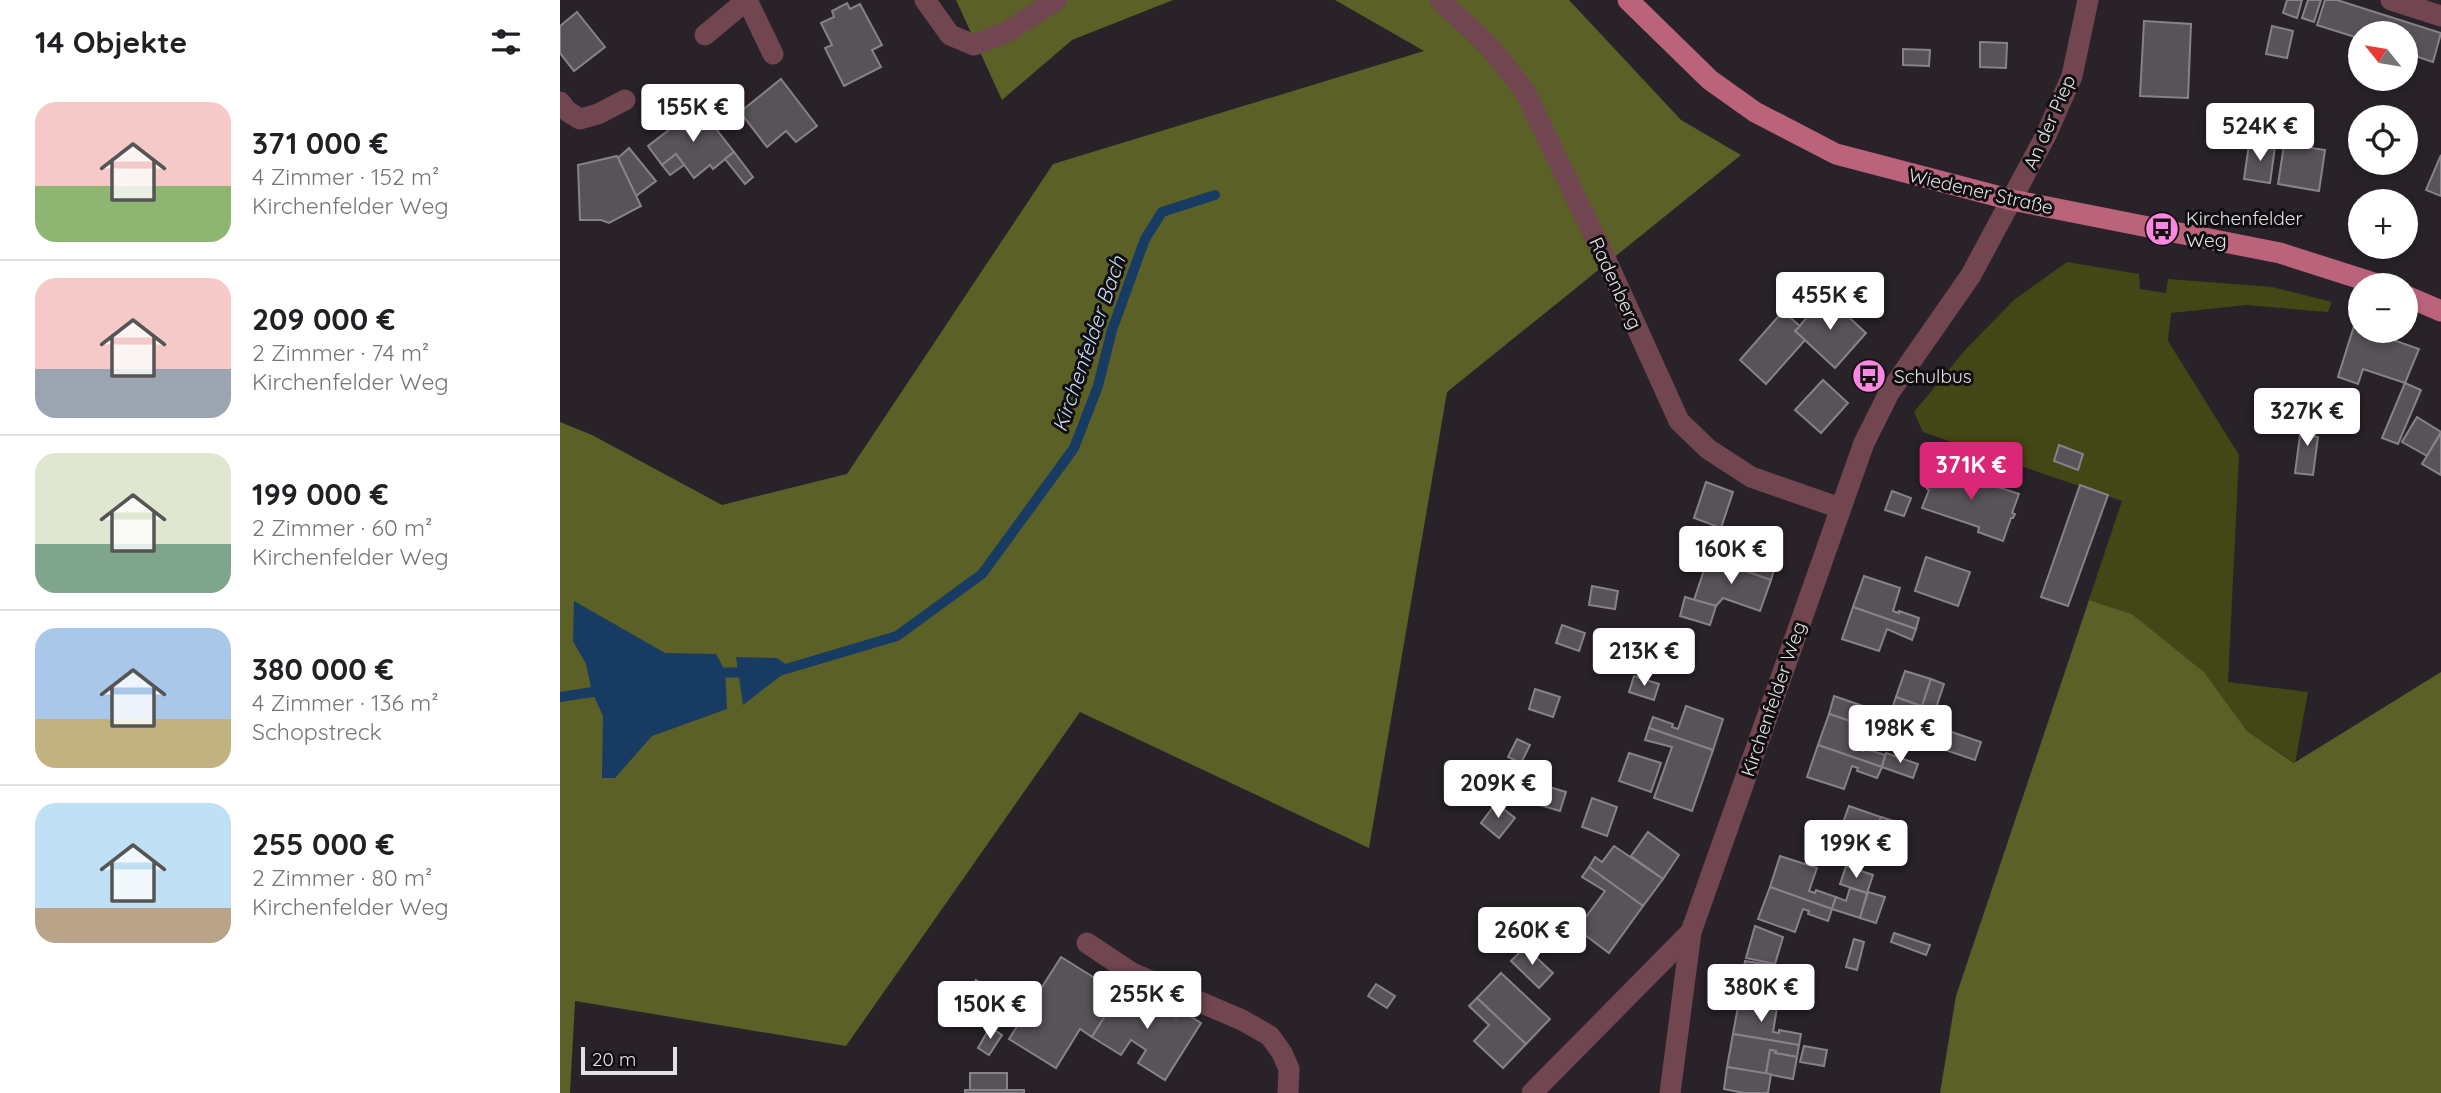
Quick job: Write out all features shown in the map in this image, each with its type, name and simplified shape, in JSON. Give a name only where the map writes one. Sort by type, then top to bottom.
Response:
[{"type":"main road","name":"Wiedener Straße","points":[[1628,0],[1710,80],[1755,113],[1836,154],[2012,200],[2280,253],[2348,275]]},
{"type":"main road","points":[[2418,301],[2441,311]]},
{"type":"street","points":[[705,35],[747,0],[773,54]]},
{"type":"street","points":[[925,0],[950,35],[974,45],[1007,32],[1056,0]]},
{"type":"street","name":"Radenberg","points":[[1440,0],[1489,46],[1524,90],[1607,261],[1679,421],[1708,449],[1751,477],[1840,508]]},
{"type":"street","name":"An der Piep","points":[[2012,200],[2046,135],[2072,76],[2088,0]]},
{"type":"street","points":[[2392,0],[2441,16]]},
{"type":"street","points":[[560,102],[566,111],[580,119],[598,114],[625,100]]},
{"type":"street","name":"Kirchenfelder Weg","points":[[1532,1093],[1589,1044],[1691,932],[1864,443],[1889,393],[1971,275],[2012,200]]},
{"type":"street","points":[[1664,1085],[1691,932]]},
{"type":"street","points":[[1087,943],[1132,973],[1242,1020],[1270,1036],[1289,1069],[1288,1093]]},
{"type":"green space","points":[[956,0],[1173,0],[1072,40],[1002,100]]},
{"type":"green space","points":[[1335,0],[1569,0],[1681,120],[1741,155],[1447,392],[1369,848],[1080,712],[846,1046],[575,1001],[570,1093],[560,1093],[560,422],[592,435],[722,505],[847,474],[1053,164],[1424,51]]},
{"type":"green space","points":[[2067,262],[2139,274],[2140,289],[2166,293],[2168,279],[2272,287],[2332,302],[2328,312],[2246,305],[2171,313],[2168,341],[2239,455],[2228,682],[2308,692],[2295,763],[2247,731],[2204,672],[2132,614],[2089,600],[2122,501],[1923,432],[1914,412],[1966,349],[2014,300]]},
{"type":"green space","points":[[2089,600],[2132,614],[2204,672],[2247,731],[2294,763],[2441,672],[2441,1093],[1940,1093],[1956,996]]},
{"type":"water","points":[[574,601],[665,653],[716,654],[725,671],[727,709],[652,736],[615,778],[602,778],[603,716],[592,692],[586,664],[573,641]]},
{"type":"water","points":[[736,657],[777,658],[791,668],[743,705]]},
{"type":"building","points":[[2287,0],[2302,0],[2297,18],[2283,13]]},
{"type":"building","points":[[2308,0],[2321,0],[2314,22],[2302,18]]},
{"type":"building","points":[[2325,0],[2337,0],[2403,21],[2348,21],[2348,35],[2317,25]]},
{"type":"building","points":[[847,3],[850,9],[860,4],[882,45],[872,50],[881,67],[844,86],[825,48],[832,45],[821,23],[834,17],[832,11]]},
{"type":"building","points":[[577,12],[605,47],[574,71],[560,53],[560,26]]},
{"type":"building","points":[[2144,21],[2191,24],[2188,98],[2140,96]]},
{"type":"building","points":[[2272,26],[2293,31],[2287,58],[2266,54]]},
{"type":"building","points":[[2418,26],[2441,33],[2433,62],[2418,57]]},
{"type":"building","points":[[1980,42],[2007,43],[2006,68],[1980,67]]},
{"type":"building","points":[[1903,49],[1930,50],[1929,66],[1903,65]]},
{"type":"building","points":[[781,79],[817,126],[796,142],[786,131],[767,147],[740,112]]},
{"type":"building","points":[[699,107],[734,152],[713,169],[710,165],[694,178],[676,154],[662,165],[648,146]]},
{"type":"building","points":[[2287,126],[2301,128],[2299,146],[2325,150],[2319,191],[2278,184]]},
{"type":"building","points":[[2249,144],[2275,147],[2270,183],[2244,179]]},
{"type":"building","points":[[629,148],[656,181],[636,196],[618,158]]},
{"type":"building","points":[[734,152],[753,177],[745,184],[725,159]]},
{"type":"building","points":[[676,154],[684,165],[670,175],[662,165]]},
{"type":"building","points":[[2441,155],[2441,196],[2426,190]]},
{"type":"building","points":[[617,156],[641,206],[609,223],[601,220],[580,220],[578,165]]},
{"type":"building","points":[[1826,296],[1866,333],[1835,368],[1795,331]]},
{"type":"building","points":[[1783,311],[1800,326],[1795,331],[1805,340],[1766,384],[1740,360]]},
{"type":"building","points":[[2349,343],[2402,343],[2419,349],[2405,383],[2363,369],[2358,384],[2338,377]]},
{"type":"building","points":[[1823,380],[1848,403],[1821,433],[1795,410]]},
{"type":"building","points":[[2405,383],[2421,390],[2398,444],[2382,438]]},
{"type":"building","points":[[2268,407],[2292,411],[2290,425],[2265,421]]},
{"type":"building","points":[[2305,417],[2317,419],[2315,437],[2318,437],[2313,475],[2295,473]]},
{"type":"building","points":[[2417,417],[2441,432],[2427,456],[2402,442]]},
{"type":"building","points":[[2441,433],[2441,475],[2422,464]]},
{"type":"building","points":[[2059,445],[2083,454],[2078,470],[2054,461]]},
{"type":"building","points":[[1937,467],[2019,494],[2012,513],[2015,514],[2003,541],[1978,532],[1979,527],[1922,508],[1929,490],[1928,484],[1930,485]]},
{"type":"building","points":[[1706,482],[1733,492],[1721,528],[1694,518]]},
{"type":"building","points":[[2080,485],[2108,495],[2068,606],[2041,597]]},
{"type":"building","points":[[1892,491],[1911,498],[1904,516],[1885,510]]},
{"type":"building","points":[[1744,535],[1781,548],[1771,580],[1708,558],[1712,547],[1732,553],[1731,556],[1737,558]]},
{"type":"building","points":[[1926,557],[1970,572],[1958,606],[1915,591]]},
{"type":"building","points":[[1708,558],[1771,580],[1760,611],[1723,598],[1716,606],[1694,600]]},
{"type":"building","points":[[1864,576],[1900,588],[1893,611],[1919,618],[1916,629],[1853,607]]},
{"type":"building","points":[[1592,586],[1618,591],[1615,609],[1589,605]]},
{"type":"building","points":[[1685,597],[1716,606],[1710,625],[1680,616]]},
{"type":"building","points":[[1853,607],[1916,629],[1912,640],[1887,629],[1879,651],[1842,639]]},
{"type":"building","points":[[1562,625],[1585,633],[1579,651],[1556,643]]},
{"type":"building","points":[[1905,671],[1931,679],[1922,706],[1896,697]]},
{"type":"building","points":[[1634,676],[1659,684],[1654,700],[1629,692]]},
{"type":"building","points":[[1931,679],[1944,684],[1935,711],[1922,706]]},
{"type":"building","points":[[1535,689],[1560,697],[1553,717],[1529,709]]},
{"type":"building","points":[[1834,696],[1872,709],[1869,715],[1876,717],[1872,728],[1829,714]]},
{"type":"building","points":[[1896,697],[1923,707],[1916,727],[1889,717]]},
{"type":"building","points":[[1686,706],[1723,719],[1713,750],[1649,728],[1653,717],[1673,724],[1672,727],[1678,729]]},
{"type":"building","points":[[1923,707],[1933,710],[1925,745],[1899,736],[1904,723],[1916,727]]},
{"type":"building","points":[[1829,714],[1865,726],[1858,749],[1885,755],[1882,767],[1818,745]]},
{"type":"building","points":[[1649,728],[1713,750],[1692,811],[1654,798],[1672,747],[1645,740]]},
{"type":"building","points":[[1949,731],[1981,742],[1975,760],[1942,749]]},
{"type":"building","points":[[1517,739],[1530,745],[1521,763],[1508,757]]},
{"type":"building","points":[[1818,745],[1882,767],[1877,778],[1857,771],[1858,768],[1852,766],[1844,789],[1807,777]]},
{"type":"building","points":[[1629,753],[1661,763],[1651,792],[1619,781]]},
{"type":"building","points":[[1886,753],[1918,764],[1913,778],[1882,767]]},
{"type":"building","points":[[1546,786],[1566,792],[1560,811],[1540,805]]},
{"type":"building","points":[[1592,798],[1617,807],[1607,836],[1582,827]]},
{"type":"building","points":[[1496,803],[1515,818],[1499,838],[1481,823]]},
{"type":"building","points":[[1849,806],[1881,817],[1873,839],[1841,828]]},
{"type":"building","points":[[1881,817],[1903,824],[1896,847],[1873,839]]},
{"type":"building","points":[[1648,832],[1679,855],[1663,879],[1631,856]]},
{"type":"building","points":[[1614,846],[1663,879],[1643,906],[1589,867],[1595,857],[1602,862]]},
{"type":"building","points":[[1780,856],[1817,868],[1809,891],[1815,893],[1816,890],[1836,897],[1832,909],[1770,887]]},
{"type":"building","points":[[1846,866],[1873,875],[1867,893],[1840,884]]},
{"type":"building","points":[[1589,867],[1643,906],[1609,953],[1577,929],[1605,891],[1582,877]]},
{"type":"building","points":[[1770,887],[1832,909],[1828,921],[1808,914],[1809,911],[1803,909],[1795,932],[1758,919]]},
{"type":"building","points":[[1850,888],[1867,893],[1860,918],[1832,909],[1836,897],[1846,901]]},
{"type":"building","points":[[1868,892],[1885,897],[1876,923],[1860,918]]},
{"type":"building","points":[[1755,926],[1783,937],[1775,964],[1746,958]]},
{"type":"building","points":[[1894,933],[1930,945],[1926,955],[1891,942]]},
{"type":"building","points":[[1854,939],[1864,942],[1857,970],[1846,967]]},
{"type":"building","points":[[1525,947],[1553,973],[1539,988],[1511,961]]},
{"type":"building","points":[[1061,957],[1119,993],[1092,1037],[1080,1029],[1056,1068],[1009,1039]]},
{"type":"building","points":[[1745,961],[1771,965],[1767,992],[1741,987]]},
{"type":"building","points":[[1501,973],[1550,1019],[1526,1044],[1477,998]]},
{"type":"building","points":[[976,980],[991,989],[980,1008],[965,999]]},
{"type":"building","points":[[1376,984],[1395,996],[1387,1008],[1368,996]]},
{"type":"building","points":[[1124,985],[1176,1017],[1180,1010],[1201,1023],[1165,1080],[1138,1063],[1146,1050],[1131,1040],[1121,1055],[1092,1037]]},
{"type":"building","points":[[1477,998],[1526,1044],[1503,1068],[1474,1041],[1489,1025],[1469,1006]]},
{"type":"building","points":[[1739,1001],[1777,1008],[1773,1032],[1779,1033],[1779,1030],[1801,1034],[1799,1045],[1733,1034]]},
{"type":"building","points":[[990,1027],[1002,1035],[989,1055],[978,1048]]},
{"type":"building","points":[[1733,1034],[1799,1045],[1797,1057],[1770,1050],[1766,1074],[1727,1067]]},
{"type":"building","points":[[1804,1046],[1827,1050],[1824,1066],[1800,1062]]},
{"type":"building","points":[[1770,1050],[1797,1057],[1793,1079],[1766,1074]]},
{"type":"building","points":[[1727,1067],[1771,1074],[1768,1093],[1744,1093],[1724,1089]]},
{"type":"building","points":[[970,1073],[1007,1073],[1007,1090],[970,1090]]},
{"type":"building","points":[[965,1090],[1024,1090],[1024,1093],[965,1093]]},
{"type":"waterway","name":"Kirchenfelder Bach","points":[[779,671],[897,636],[982,574],[1074,448],[1098,386],[1112,330],[1145,239],[1162,212],[1215,195]]},
{"type":"waterway","name":"Kirchenfelder Bach","points":[[713,673],[750,672]]},
{"type":"waterway","name":"Kirchenfelder Bach","points":[[560,697],[605,690]]},
{"type":"place","name":"Kirchenfelder Weg","points":[[2162,229]]},
{"type":"place","name":"Schulbus","points":[[1869,376]]}]
